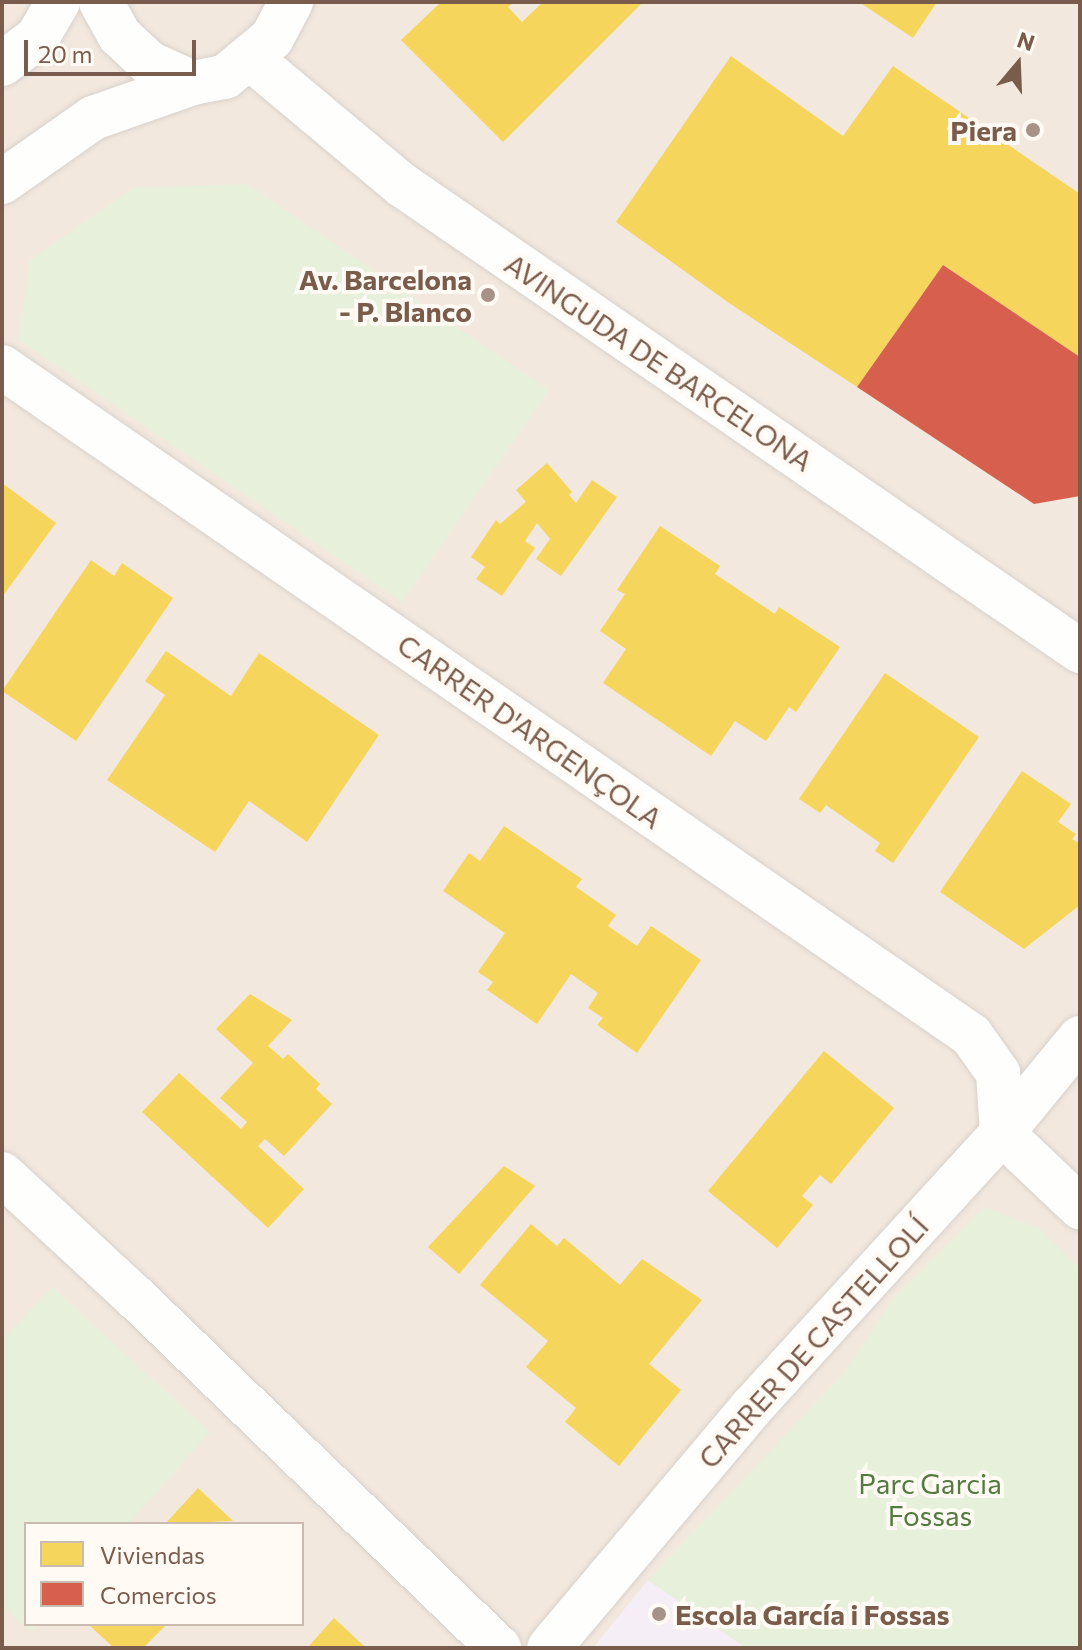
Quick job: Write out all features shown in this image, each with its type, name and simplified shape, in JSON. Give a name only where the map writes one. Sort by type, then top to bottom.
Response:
[{"type":"street","points":[[2,64],[37,38],[58,2]]},
{"type":"street","points":[[101,2],[119,35],[149,63],[193,83]]},
{"type":"street","points":[[2,182],[93,118],[193,83],[225,77],[272,38],[291,2]]},
{"type":"street","name":"AVINGUDA DE BARCELONA","points":[[250,58],[402,185],[1080,651]]},
{"type":"street","name":"CARRER D'ARGENÇOLA","points":[[2,367],[971,1035],[998,1073],[1002,1133]]},
{"type":"street","name":"CARRER DE CASTELLOLÍ","points":[[549,1648],[752,1407],[1002,1133],[1080,1038]]},
{"type":"street","points":[[1002,1133],[1080,1207]]},
{"type":"street","points":[[2,1174],[135,1297],[499,1648]]},
{"type":"shaded area","points":[[2,2],[1080,2],[1080,1648],[2,1648]]},
{"type":"shaded area","name":"Escola García i Fossas","points":[[648,1580],[746,1648],[593,1648]]},
{"type":"green space","points":[[247,184],[549,390],[402,602],[19,340],[30,260],[133,188]]},
{"type":"green space","name":"Parc Garcia Fossas","points":[[985,1207],[1038,1228],[1080,1268],[1080,1648],[746,1648],[648,1580],[843,1374],[896,1295]]},
{"type":"green space","points":[[52,1287],[210,1432],[130,1522],[24,1522],[24,1625],[2,1606],[2,1340]]},
{"type":"building: Viviendas","points":[[441,2],[514,2],[508,7],[522,22],[543,2],[643,2],[503,142],[401,40]]},
{"type":"building: Viviendas","points":[[859,2],[937,2],[913,38]]},
{"type":"building: Viviendas","points":[[731,56],[843,136],[893,66],[1080,194],[1080,357],[943,265],[857,387],[729,303],[616,222]]},
{"type":"building: Viviendas","points":[[547,463],[572,492],[569,495],[576,503],[592,480],[617,497],[561,576],[536,559],[550,539],[537,523],[525,541],[535,548],[502,596],[476,579],[485,567],[471,557],[496,520],[500,524],[526,502],[516,490]]},
{"type":"building: Viviendas","points":[[2,483],[56,523],[2,597]]},
{"type":"building: Viviendas","points":[[660,526],[720,566],[715,574],[775,614],[779,607],[840,647],[796,712],[789,707],[766,741],[735,721],[711,756],[603,683],[626,649],[600,631],[625,594],[617,590]]},
{"type":"building: Viviendas","points":[[91,560],[114,576],[122,563],[173,598],[76,741],[2,691]]},
{"type":"building: Viviendas","points":[[166,651],[231,696],[259,653],[379,735],[307,842],[249,801],[215,852],[107,780],[165,695],[145,681]]},
{"type":"building: Viviendas","points":[[885,673],[979,737],[893,863],[875,851],[880,843],[826,805],[820,813],[799,799]]},
{"type":"building: Viviendas","points":[[1022,771],[1071,804],[1058,822],[1076,834],[1072,839],[1080,844],[1080,905],[1024,949],[940,892]]},
{"type":"building: Viviendas","points":[[504,826],[582,879],[576,887],[616,915],[608,926],[637,946],[651,926],[701,960],[637,1053],[597,1025],[603,1018],[588,1008],[598,993],[571,974],[537,1024],[487,990],[493,982],[478,972],[505,933],[443,891],[469,853],[480,861]]},
{"type":"building: Viviendas","points":[[250,994],[292,1020],[268,1046],[283,1059],[288,1054],[320,1084],[316,1089],[332,1104],[284,1156],[265,1139],[258,1146],[304,1189],[268,1228],[142,1112],[179,1073],[241,1129],[247,1122],[220,1098],[253,1063],[216,1029]]},
{"type":"building: Viviendas","points":[[824,1051],[894,1108],[831,1184],[820,1175],[802,1196],[813,1205],[777,1248],[708,1191]]},
{"type":"building: Viviendas","points":[[504,1166],[535,1186],[459,1274],[428,1247]]},
{"type":"building: Viviendas","points":[[531,1224],[557,1246],[564,1238],[620,1285],[642,1259],[702,1300],[649,1364],[681,1390],[619,1466],[565,1422],[576,1408],[526,1367],[548,1341],[480,1285]]},
{"type":"building: Viviendas","points":[[198,1488],[233,1521],[210,1522],[167,1522]]},
{"type":"building: Viviendas","points":[[334,1618],[366,1648],[307,1648]]},
{"type":"building: Viviendas","points":[[90,1626],[165,1626],[143,1648],[114,1648]]},
{"type":"building: Comercios","points":[[943,265],[1080,357],[1080,496],[1034,504],[857,387]]},
{"type":"place","name":"Piera","points":[[1033,130]]},
{"type":"place","name":"Av. Barcelona - P. Blanco","points":[[488,295]]},
{"type":"place","name":"Escola García i Fossas","points":[[659,1614]]}]
